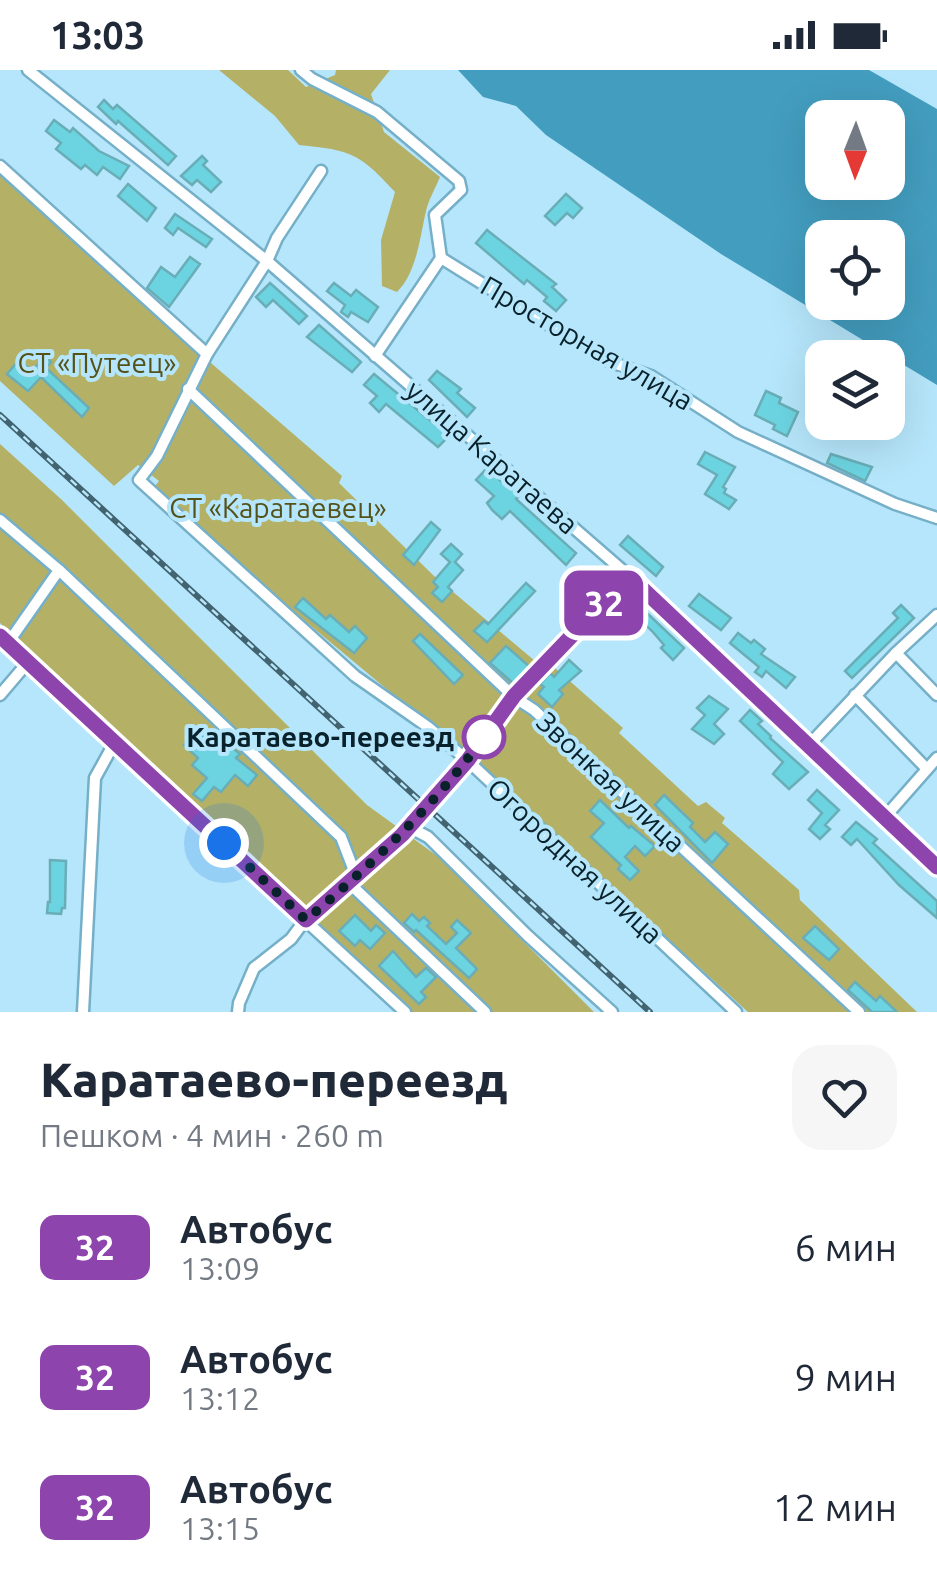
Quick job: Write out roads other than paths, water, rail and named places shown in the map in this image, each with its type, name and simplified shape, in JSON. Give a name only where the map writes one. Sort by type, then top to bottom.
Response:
[{"type":"street","name":"улица Каратаева","points":[[28,70],[267,262],[629,576],[937,867]]},
{"type":"street","points":[[301,70],[312,80],[377,112],[460,181],[461,190],[435,215],[440,258],[375,356]]},
{"type":"street","points":[[0,166],[207,354]]},
{"type":"street","points":[[188,389],[321,171]]},
{"type":"street","name":"Просторная улица","points":[[440,258],[605,360],[651,376],[738,432],[895,504],[937,518]]},
{"type":"street","name":"Огородная улица","points":[[188,389],[157,456],[139,480],[355,676],[468,760],[736,1012]]},
{"type":"street","name":"Звонкая улица","points":[[188,389],[514,696],[534,710],[859,1012]]},
{"type":"street","points":[[0,520],[59,570],[341,838],[353,880],[485,1012]]},
{"type":"street","points":[[59,570],[4,639],[405,1012]]},
{"type":"street","points":[[238,1012],[254,968],[291,939],[306,920],[409,827],[468,760],[514,696],[629,576]]},
{"type":"street","points":[[808,746],[937,615]]},
{"type":"street","points":[[896,653],[937,696]]},
{"type":"street","points":[[0,695],[28,661]]},
{"type":"street","points":[[855,695],[927,770]]},
{"type":"street","points":[[84,1012],[94,778],[116,740]]},
{"type":"street","points":[[884,817],[937,758]]},
{"type":"street","points":[[409,827],[428,837],[612,1012]]},
{"type":"water","points":[[458,70],[869,70],[937,109],[937,385],[905,366],[905,340],[863,340],[830,320],[905,320],[905,220],[805,220],[805,305],[721,254],[546,135],[516,106],[483,97]]},
{"type":"railway","points":[[0,415],[650,1012]]},
{"type":"place","name":"Каратаево-переезд","points":[[484,737]]},
{"type":"park label","name":"СТ «Путеец»","points":[[97,363]]},
{"type":"park label","name":"СТ «Каратаевец»","points":[[278,508]]}]
